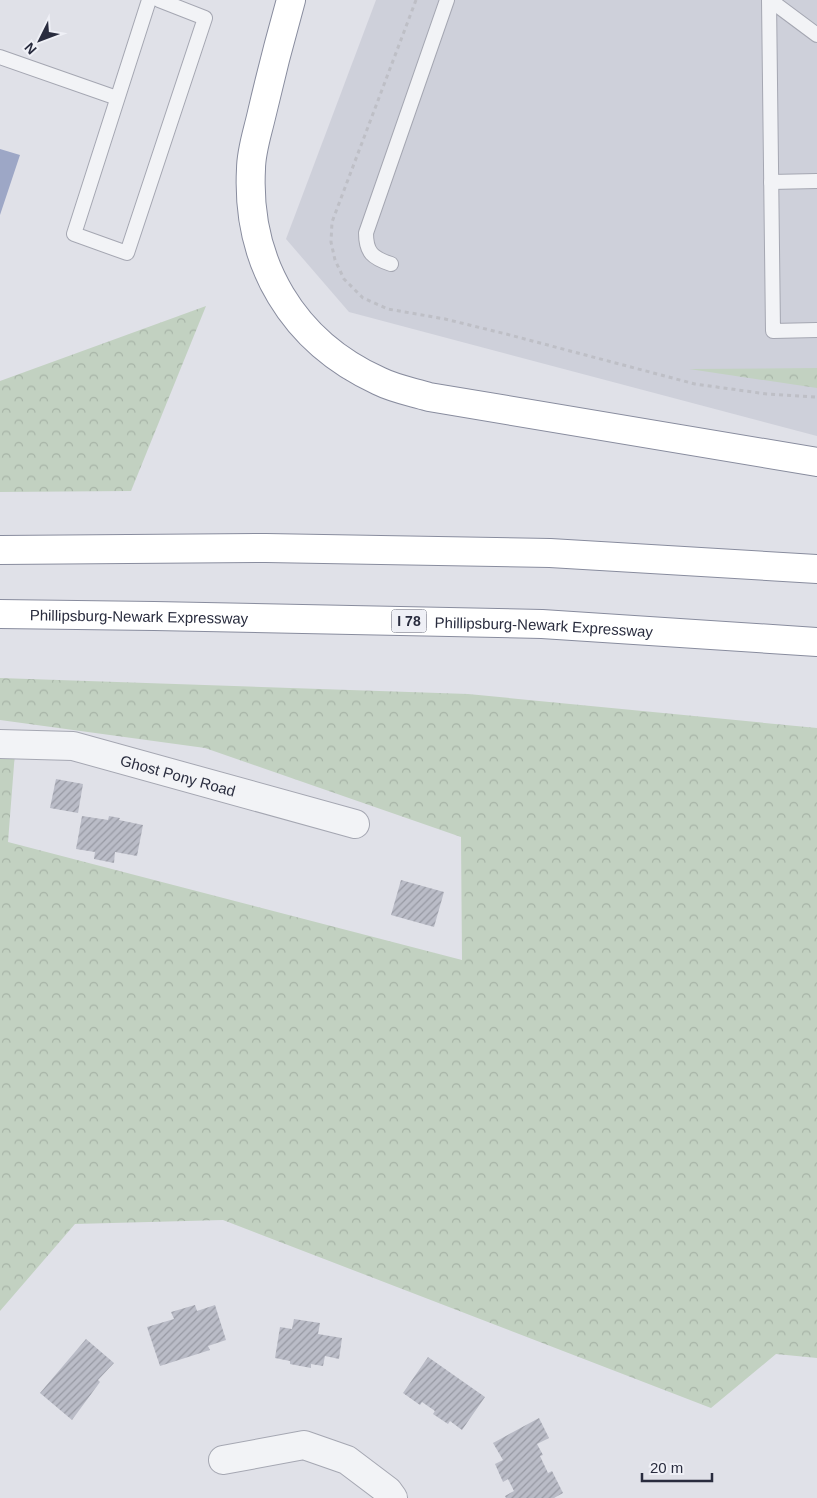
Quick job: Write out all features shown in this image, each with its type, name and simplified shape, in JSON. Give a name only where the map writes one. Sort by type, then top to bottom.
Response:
[{"type":"highway","points":[[291,0],[270,75],[257,134],[251,167],[250,202],[257,242],[270,276],[290,311],[316,340],[348,365],[380,382],[430,397],[817,462]]},
{"type":"highway","points":[[0,550],[266,548],[550,553],[817,569]]},
{"type":"highway","name":"Phillipsburg-Newark Expressway","points":[[0,614],[542,624],[817,642]]},
{"type":"street","name":"Ghost Pony Road","points":[[0,744],[73,746],[356,824]]},
{"type":"street","points":[[222,1460],[304,1445],[347,1460],[393,1498]]},
{"type":"lane","points":[[150,0],[74,234],[126,253],[205,18],[158,0]]},
{"type":"lane","points":[[391,264],[378,260],[371,254],[366,244],[366,233],[447,0]]},
{"type":"lane","points":[[769,0],[817,35]]},
{"type":"lane","points":[[769,0],[773,331],[817,330]]},
{"type":"lane","points":[[0,57],[117,98]]},
{"type":"lane","points":[[771,182],[817,181]]},
{"type":"path","points":[[416,0],[332,222],[331,242],[335,260],[344,280],[363,298],[388,309],[446,319],[695,384],[767,394],[817,397]]},
{"type":"shaded area","points":[[376,0],[817,0],[817,436],[349,312],[286,239]]},
{"type":"green space","points":[[206,306],[131,491],[0,492],[0,381]]},
{"type":"green space","points":[[817,368],[817,388],[689,369]]},
{"type":"green space","points":[[0,678],[468,694],[817,728],[817,1358],[776,1354],[711,1408],[223,1220],[75,1224],[0,1311],[0,755],[15,752],[8,842],[462,960],[461,837],[205,748],[0,720]]},
{"type":"water","points":[[0,149],[20,155],[0,215]]},
{"type":"building","points":[[56,779],[83,784],[78,813],[50,808]]},
{"type":"building","points":[[82,816],[108,820],[109,816],[143,825],[137,856],[115,852],[114,863],[94,859],[95,852],[76,849]]},
{"type":"building","points":[[401,880],[444,892],[434,927],[391,915]]},
{"type":"building","points":[[195,1305],[197,1311],[215,1305],[226,1340],[208,1346],[210,1350],[160,1366],[147,1327],[174,1319],[171,1312]]},
{"type":"building","points":[[294,1319],[320,1323],[318,1334],[342,1338],[339,1359],[325,1356],[323,1366],[311,1364],[311,1368],[290,1364],[290,1361],[275,1358],[280,1327],[292,1329]]},
{"type":"building","points":[[86,1339],[114,1363],[98,1380],[100,1382],[72,1420],[40,1393]]},
{"type":"building","points":[[428,1357],[485,1397],[462,1430],[450,1421],[448,1424],[433,1414],[435,1411],[422,1402],[420,1405],[403,1393]]},
{"type":"building","points":[[539,1418],[549,1438],[537,1444],[543,1455],[540,1456],[548,1473],[552,1471],[563,1493],[554,1498],[506,1498],[505,1496],[514,1491],[508,1479],[503,1482],[495,1464],[503,1460],[493,1443]]}]
